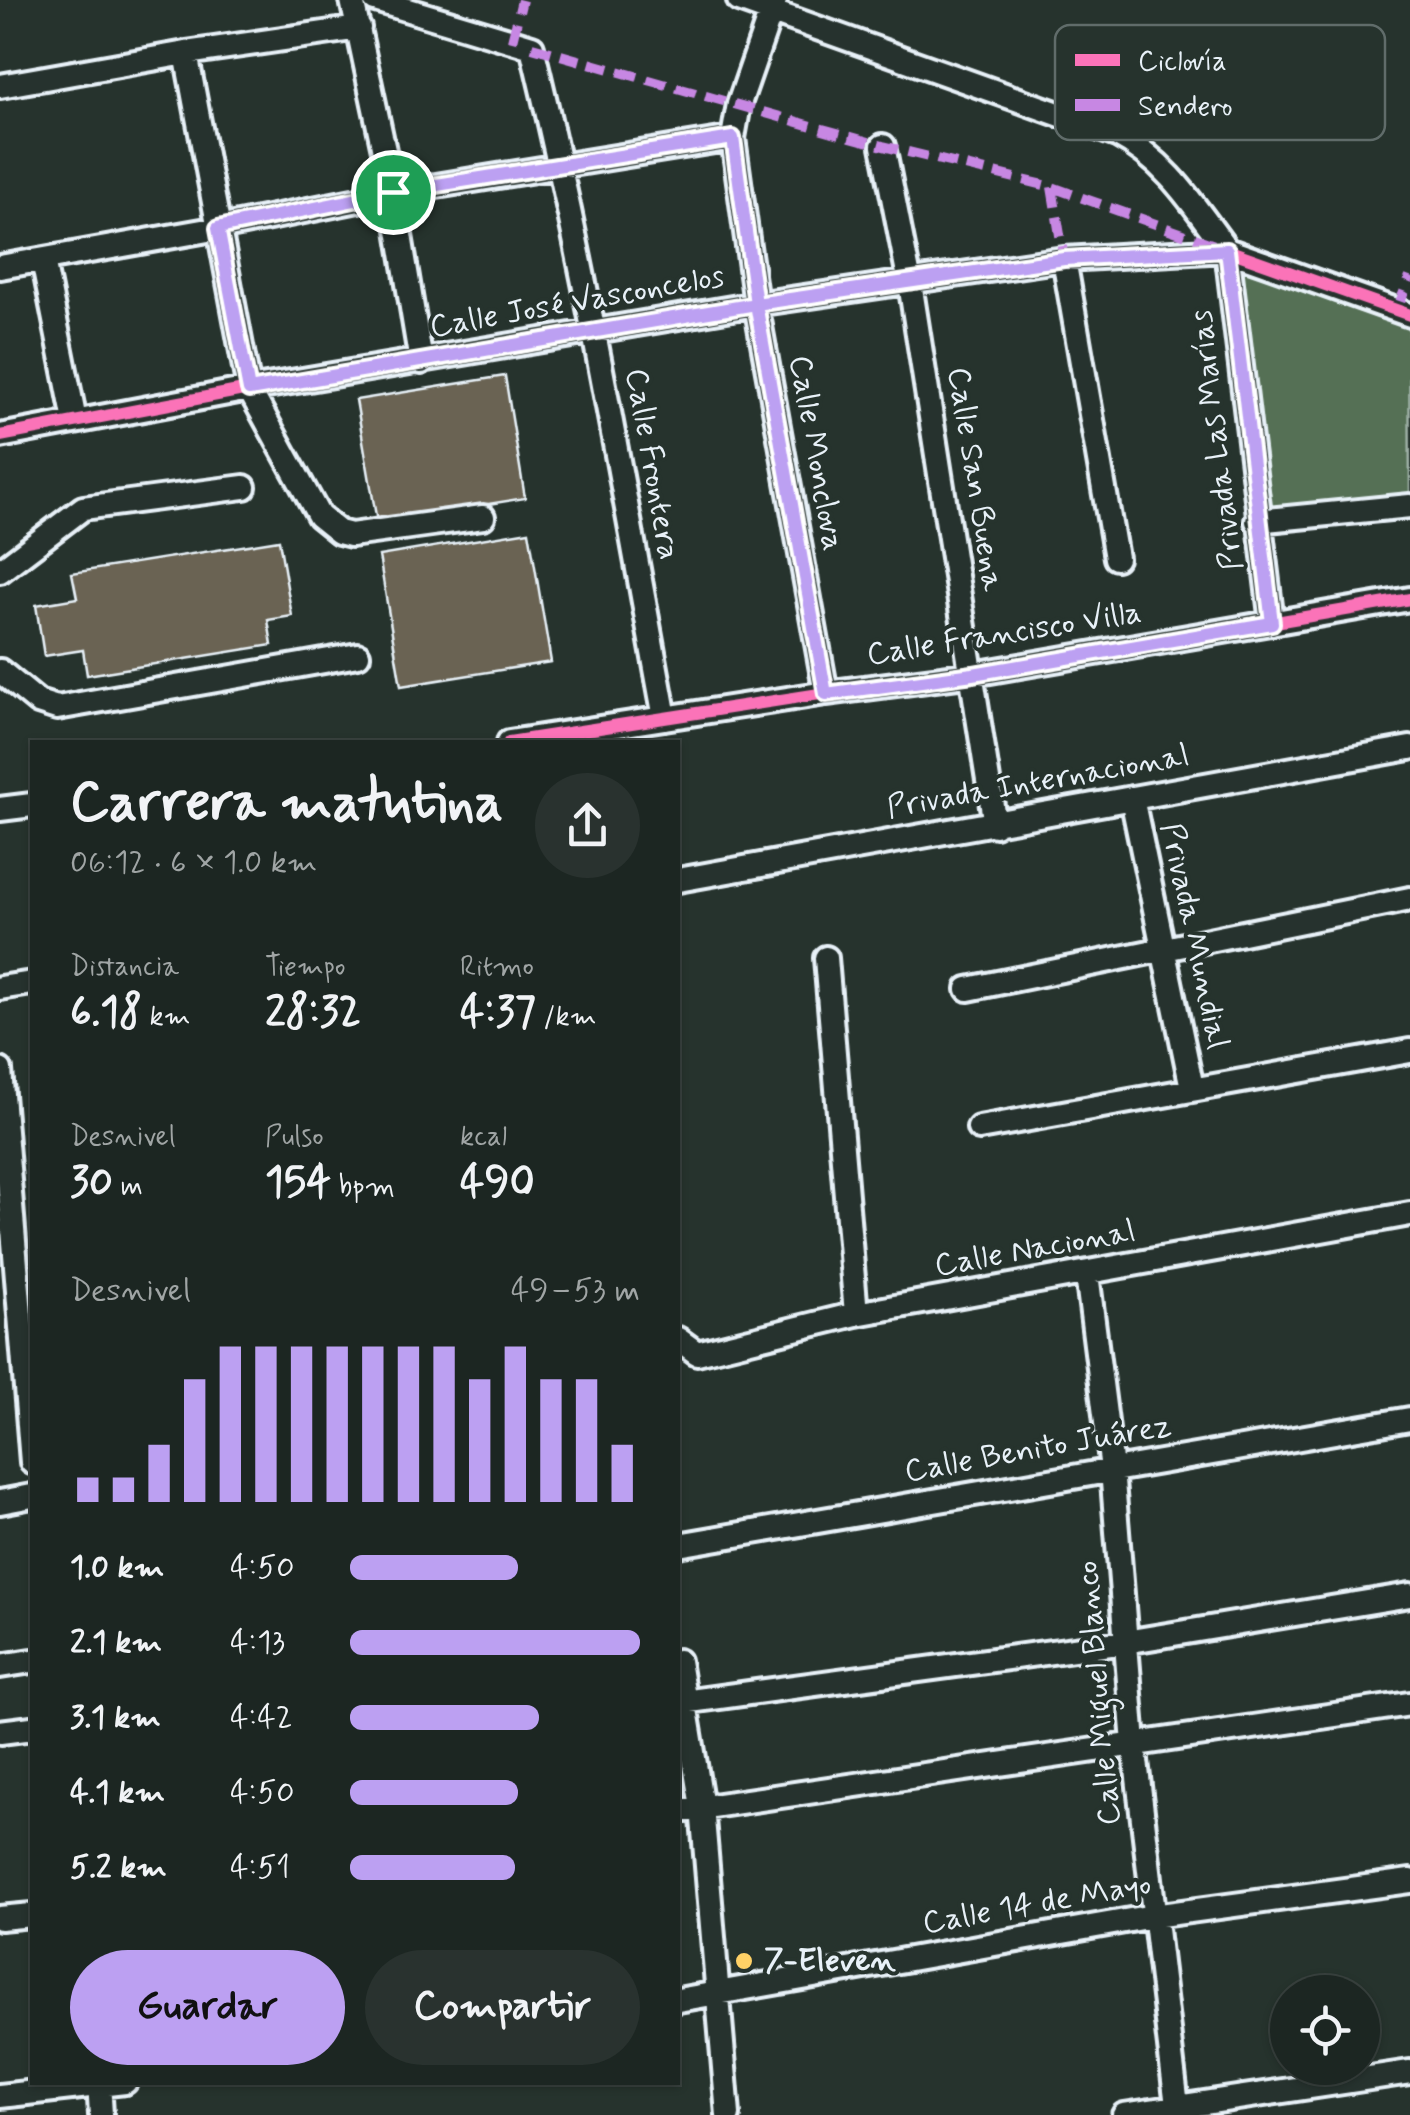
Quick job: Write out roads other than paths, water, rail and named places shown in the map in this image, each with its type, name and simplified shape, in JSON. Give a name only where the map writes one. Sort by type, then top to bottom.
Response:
[{"type":"street","points":[[352,0],[393,192],[421,362]]},
{"type":"street","name":"Calle Frontera","points":[[374,0],[532,48],[561,164],[595,332],[665,718]]},
{"type":"street","points":[[739,0],[773,6],[1055,112]]},
{"type":"street","name":"Calle Monclova","points":[[773,6],[739,104],[733,138],[756,304],[826,694]]},
{"type":"street","points":[[0,86],[359,28]]},
{"type":"street","points":[[186,53],[249,390],[319,516],[338,532],[351,535],[484,518]]},
{"type":"street","points":[[0,266],[393,192],[733,138]]},
{"type":"street","points":[[1127,140],[1170,174],[1227,250],[1410,315]]},
{"type":"street","name":"Calle San Buena","points":[[883,146],[910,282],[995,825]]},
{"type":"street","name":"Calle José Vasconcelos","points":[[0,436],[756,304],[1064,259],[1227,250]]},
{"type":"street","name":"Privada Las Marías","points":[[1227,250],[1272,623]]},
{"type":"street","points":[[1064,259],[1116,558]]},
{"type":"street","points":[[43,260],[75,421]]},
{"type":"street","points":[[0,571],[84,508],[244,487]]},
{"type":"street","points":[[1257,521],[1410,506]]},
{"type":"street","name":"Calle Francisco Villa","points":[[547,740],[665,718],[973,674],[1410,599]]},
{"type":"street","points":[[0,671],[38,702],[56,708],[358,655]]},
{"type":"street","name":"Privada Internacional","points":[[680,880],[1410,748]]},
{"type":"street","name":"Privada Mundial","points":[[1132,798],[1192,1088]]},
{"type":"street","points":[[0,809],[30,805]]},
{"type":"street","points":[[968,988],[1410,900]]},
{"type":"street","points":[[826,958],[856,1314]]},
{"type":"street","points":[[0,988],[30,983]]},
{"type":"street","points":[[979,1128],[1410,1051]]},
{"type":"street","points":[[0,1070],[21,1169],[30,1417]]},
{"type":"street","name":"Calle Nacional","points":[[684,1350],[856,1314],[1410,1214]]},
{"type":"street","name":"Calle Miguel Blanco","points":[[1087,1274],[1112,1468],[1134,1744],[1177,2106]]},
{"type":"street","points":[[0,1378],[28,1372]]},
{"type":"street","name":"Calle Benito Juárez","points":[[680,1544],[1410,1419]]},
{"type":"street","points":[[0,1502],[30,1496]]},
{"type":"street","points":[[683,1702],[1125,1642],[1410,1595]]},
{"type":"street","points":[[0,1666],[30,1660]]},
{"type":"street","points":[[680,1678],[702,1807],[728,2115]]},
{"type":"street","points":[[680,1811],[1410,1704]]},
{"type":"street","points":[[0,1732],[30,1728]]},
{"type":"street","name":"Calle 14 de Mayo","points":[[680,2000],[1153,1916],[1410,1881]]},
{"type":"street","points":[[0,1918],[30,1915]]},
{"type":"street","points":[[1124,2115],[1410,2072]]},
{"type":"street","points":[[0,2096],[91,2085]]},
{"type":"street","points":[[99,2085],[101,2115]]},
{"type":"place","name":"7-Eleven","points":[[744,1961]]}]
